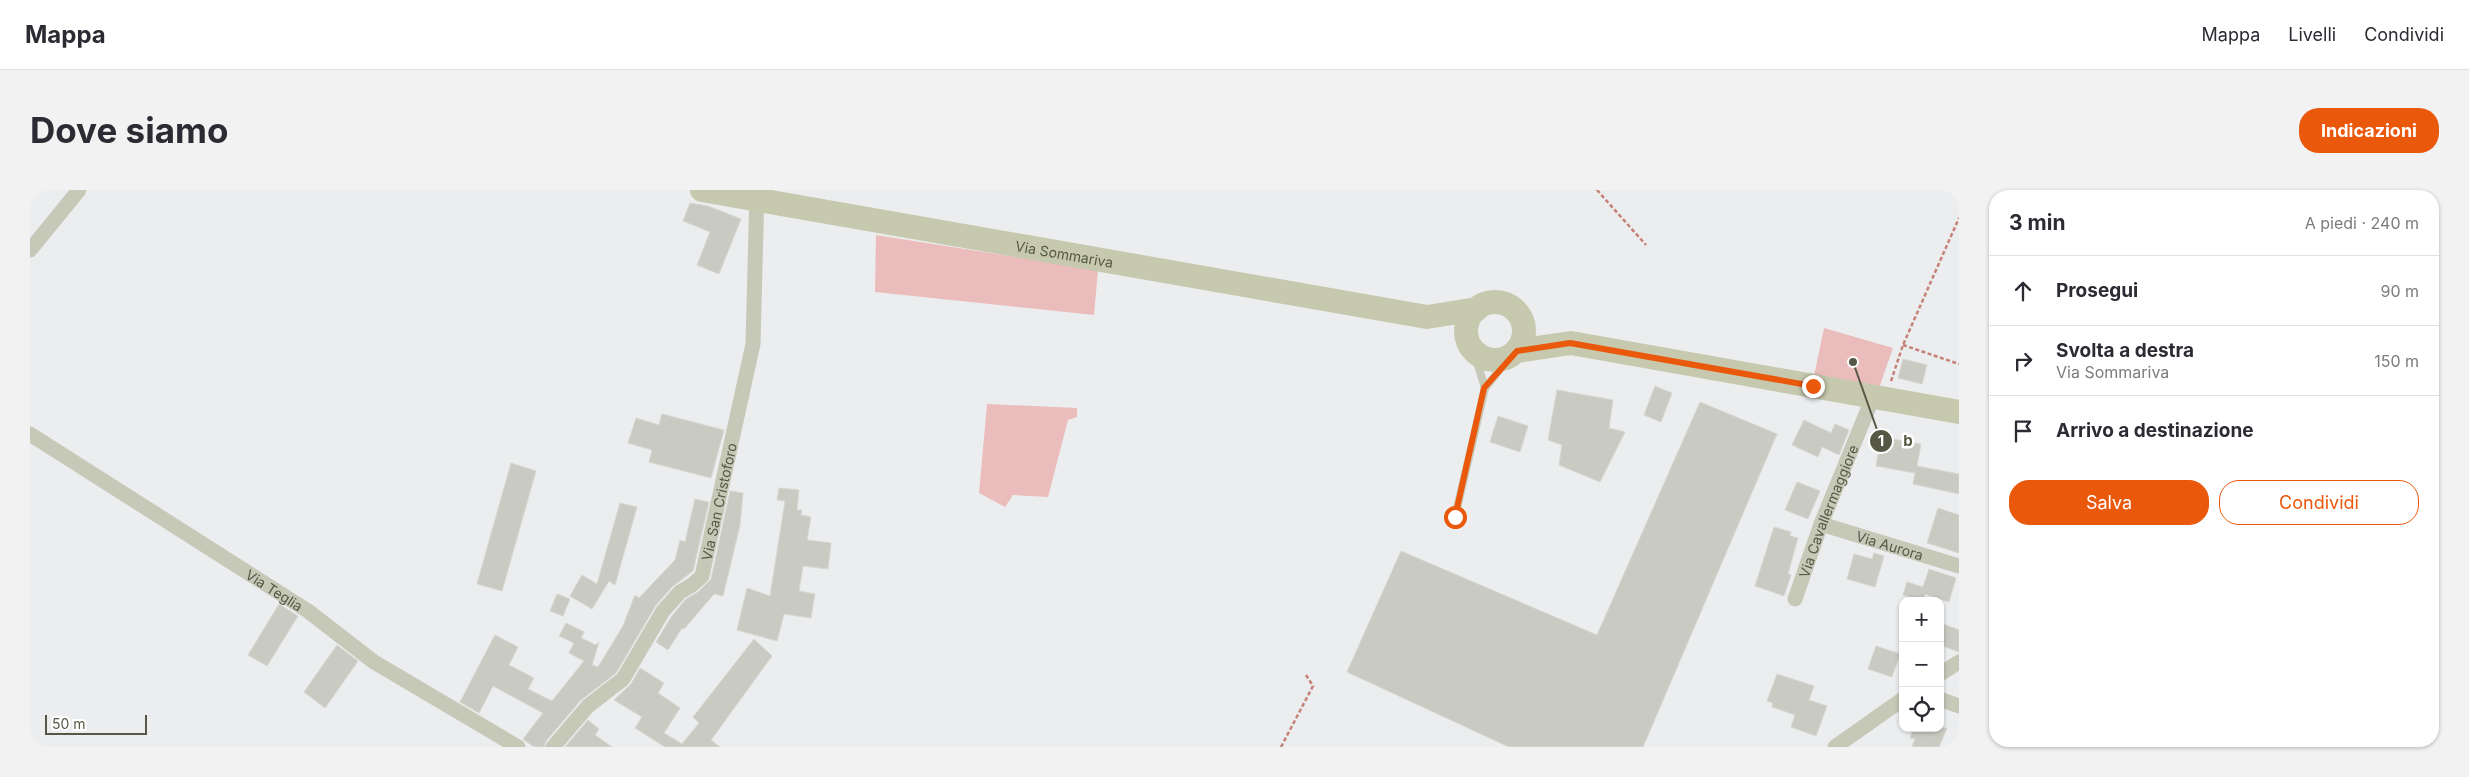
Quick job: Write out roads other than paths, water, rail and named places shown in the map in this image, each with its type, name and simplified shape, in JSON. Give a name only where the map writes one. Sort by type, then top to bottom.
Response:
[{"type":"main road","name":"Via Sommariva","points":[[702,190],[758,195],[1426,318],[1477,309]]},
{"type":"main road","points":[[1570,343],[1491,360],[1471,348],[1467,325],[1477,309],[1495,302],[1513,308],[1520,315],[1570,343],[1959,412]]},
{"type":"main road","points":[[1514,354],[1524,333],[1520,315]]},
{"type":"main road","name":"Via Sommariva","points":[[1426,318],[1471,348]]},
{"type":"street","points":[[30,250],[78,190]]},
{"type":"street","name":"Via San Cristoforo","points":[[553,747],[588,706],[623,679],[663,612],[680,592],[702,576],[753,344],[758,195]]},
{"type":"street","name":"Via Cavallermaggiore","points":[[1795,599],[1821,524],[1879,398]]},
{"type":"street","name":"Via Teglia","points":[[30,434],[308,611],[374,662],[518,747]]},
{"type":"street","name":"Via Aurora","points":[[1821,524],[1959,566]]},
{"type":"street","points":[[1944,671],[1959,662]]},
{"type":"street","points":[[1944,700],[1959,706]]},
{"type":"street","points":[[1835,747],[1899,702]]},
{"type":"lane","points":[[1471,348],[1484,388]]},
{"type":"lane","points":[[1455,517],[1484,388],[1514,354]]},
{"type":"place","name":"b","points":[[1853,362]]}]
